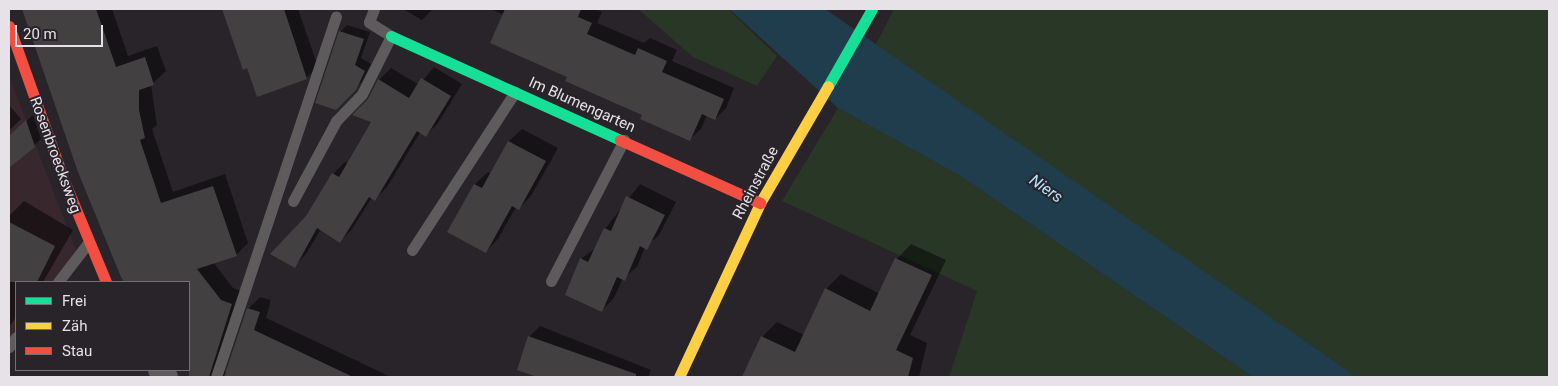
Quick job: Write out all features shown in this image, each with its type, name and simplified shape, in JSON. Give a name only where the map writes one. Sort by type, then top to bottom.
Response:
[{"type":"street","name":"Rheinstraße","points":[[679,377],[760,204],[814,106],[872,9]]},
{"type":"street","name":"Rosenbroecksweg","points":[[9,26],[88,243],[106,281]]},
{"type":"street","name":"Im Blumengarten","points":[[390,36],[624,140],[760,204]]},
{"type":"lane","points":[[293,200],[336,121],[362,94],[390,36],[369,22],[374,9]]},
{"type":"lane","points":[[216,377],[336,16]]},
{"type":"lane","points":[[412,250],[516,92]]},
{"type":"lane","points":[[551,281],[624,140]]},
{"type":"lane","points":[[59,281],[88,243]]},
{"type":"shaded area","points":[[9,76],[76,250],[56,281],[15,281],[15,344],[9,354]]},
{"type":"green space","points":[[638,9],[728,9],[777,56],[757,86],[693,57]]},
{"type":"green space","points":[[894,9],[1549,9],[1549,377],[1357,377],[875,46]]},
{"type":"green space","points":[[838,108],[962,177],[1253,377],[949,377],[977,291],[782,201]]},
{"type":"water","name":"Niers","points":[[729,9],[825,9],[1357,377],[1253,377],[962,177],[838,108]]},
{"type":"building","points":[[22,9],[96,9],[116,67],[145,57],[154,85],[139,90],[139,110],[145,138],[140,140],[161,203],[213,186],[237,256],[197,269],[221,300],[232,304],[209,377],[189,377],[190,281],[123,281],[78,172]]},
{"type":"building","points":[[222,9],[284,9],[307,79],[257,97],[247,68],[243,70]]},
{"type":"building","points":[[505,9],[581,9],[578,17],[592,23],[587,34],[635,55],[638,48],[667,61],[662,72],[724,99],[715,120],[702,114],[690,141],[640,119],[642,115],[565,81],[567,77],[490,43]]},
{"type":"building","points":[[339,31],[364,39],[355,65],[365,71],[356,90],[336,110],[315,103]]},
{"type":"building","points":[[421,78],[451,96],[426,137],[417,131],[375,201],[369,197],[340,243],[317,228],[295,268],[270,254],[306,216],[332,173],[339,177],[371,122],[352,115],[368,99],[378,79],[409,98]]},
{"type":"building","points":[[26,120],[35,147],[9,168],[9,136]]},
{"type":"building","points":[[508,141],[546,161],[519,210],[512,206],[486,253],[447,232],[474,184],[482,188]]},
{"type":"building","points":[[626,196],[665,215],[647,250],[640,246],[625,281],[617,277],[602,312],[565,295],[580,258],[588,262],[604,228],[611,231]]},
{"type":"building","points":[[9,222],[55,246],[38,281],[9,282]]},
{"type":"building","points":[[895,258],[932,275],[896,350],[913,358],[908,377],[742,377],[761,336],[795,352],[825,288],[870,311]]},
{"type":"building","points":[[247,308],[260,312],[254,330],[353,377],[224,377]]},
{"type":"building","points":[[528,336],[636,374],[636,377],[537,377],[517,370]]},
{"type":"traffic: fast","points":[[828,86],[872,9]]},
{"type":"traffic: fast","points":[[391,36],[620,140]]},
{"type":"traffic: slow","points":[[679,377],[760,203],[828,86]]},
{"type":"traffic: jam","points":[[9,26],[63,178],[106,281]]},
{"type":"traffic: jam","points":[[620,140],[760,203]]}]
